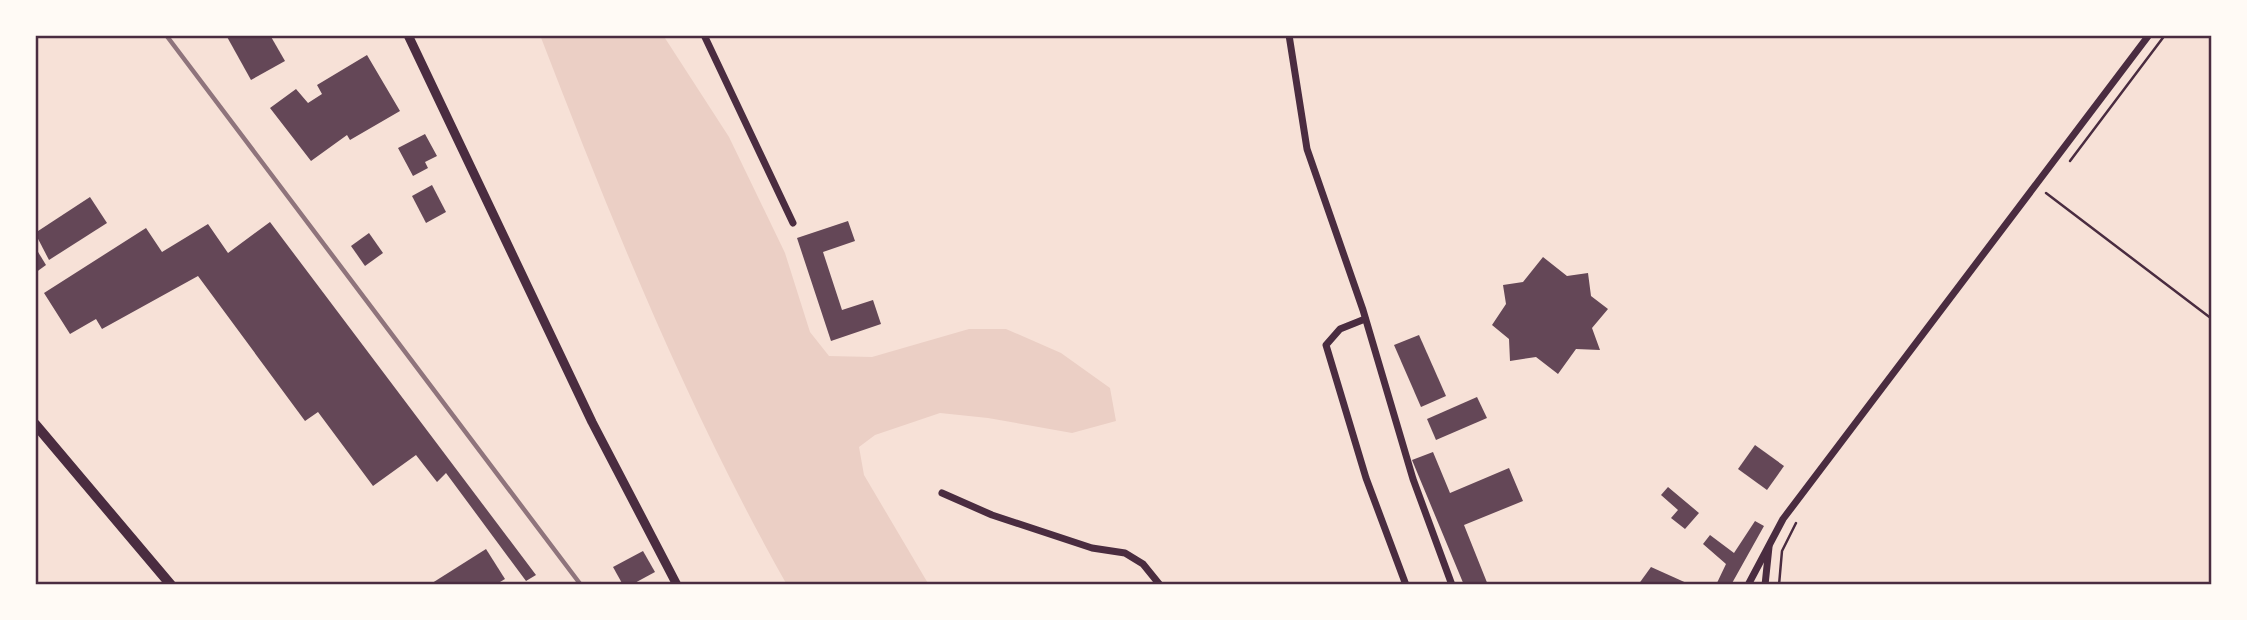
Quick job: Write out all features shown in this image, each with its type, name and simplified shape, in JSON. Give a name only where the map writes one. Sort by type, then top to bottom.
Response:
[{"type":"main road","points":[[35,424],[171,585]]},
{"type":"street","points":[[408,35],[592,422],[677,585]]},
{"type":"street","points":[[704,35],[793,223]]},
{"type":"street","points":[[1289,35],[1307,149],[1365,319],[1413,480],[1452,585]]},
{"type":"street","points":[[1748,585],[1783,519],[2149,35]]},
{"type":"street","points":[[1365,319],[1340,329],[1326,345],[1366,478],[1406,585]]},
{"type":"street","points":[[942,493],[992,514],[1092,548],[1125,553],[1143,564],[1160,585]]},
{"type":"street","points":[[1765,585],[1770,541]]},
{"type":"path","points":[[2070,161],[2165,35]]},
{"type":"path","points":[[2046,193],[2212,319]]},
{"type":"path","points":[[1779,585],[1782,551],[1799,516]]},
{"type":"shaded area","points":[[540,35],[663,35],[729,137],[785,253],[810,332],[829,356],[872,357],[969,329],[1006,329],[1061,353],[1110,388],[1116,421],[1072,433],[988,418],[940,413],[875,435],[859,447],[864,475],[929,585],[787,585],[717,452],[653,314]]},
{"type":"building","points":[[226,35],[270,35],[285,61],[251,80]]},
{"type":"building","points":[[367,55],[400,111],[350,140],[347,135],[311,161],[270,108],[296,89],[308,103],[322,94],[317,85]]},
{"type":"building","points":[[425,134],[437,156],[425,162],[428,168],[413,176],[398,148]]},
{"type":"building","points":[[432,185],[446,212],[426,223],[412,196]]},
{"type":"building","points":[[90,197],[107,223],[49,260],[35,233]]},
{"type":"building","points":[[848,221],[855,241],[823,252],[842,310],[873,300],[881,324],[831,341],[797,238]]},
{"type":"building","points":[[270,222],[536,575],[526,581],[446,473],[437,482],[416,455],[373,486],[318,412],[305,421],[198,276],[102,329],[96,319],[70,334],[44,293],[146,228],[162,252],[208,224],[228,253]]},
{"type":"building","points":[[369,233],[383,253],[365,266],[351,246]]},
{"type":"building","points":[[35,247],[46,265],[35,273]]},
{"type":"building","points":[[1543,257],[1567,276],[1588,273],[1591,296],[1608,309],[1592,328],[1600,350],[1576,349],[1558,374],[1536,357],[1510,361],[1509,339],[1492,325],[1506,304],[1503,285],[1523,282]]},
{"type":"building","points":[[1419,335],[1446,396],[1421,407],[1394,345]]},
{"type":"building","points":[[1477,397],[1487,418],[1436,440],[1427,419]]},
{"type":"building","points":[[1755,445],[1784,466],[1767,490],[1738,469]]},
{"type":"building","points":[[1433,452],[1450,493],[1509,468],[1523,501],[1464,525],[1488,585],[1464,585],[1412,460]]},
{"type":"building","points":[[1668,487],[1699,513],[1685,529],[1671,518],[1678,510],[1661,495]]},
{"type":"building","points":[[1755,521],[1764,526],[1731,585],[1716,585],[1726,564],[1703,544],[1710,535],[1734,553]]},
{"type":"building","points":[[486,549],[505,579],[495,585],[429,585]]},
{"type":"building","points":[[643,551],[655,572],[631,585],[623,585],[613,567]]},
{"type":"building","points":[[1651,567],[1691,585],[1638,585]]},
{"type":"railway","points":[[166,35],[581,585]]}]
